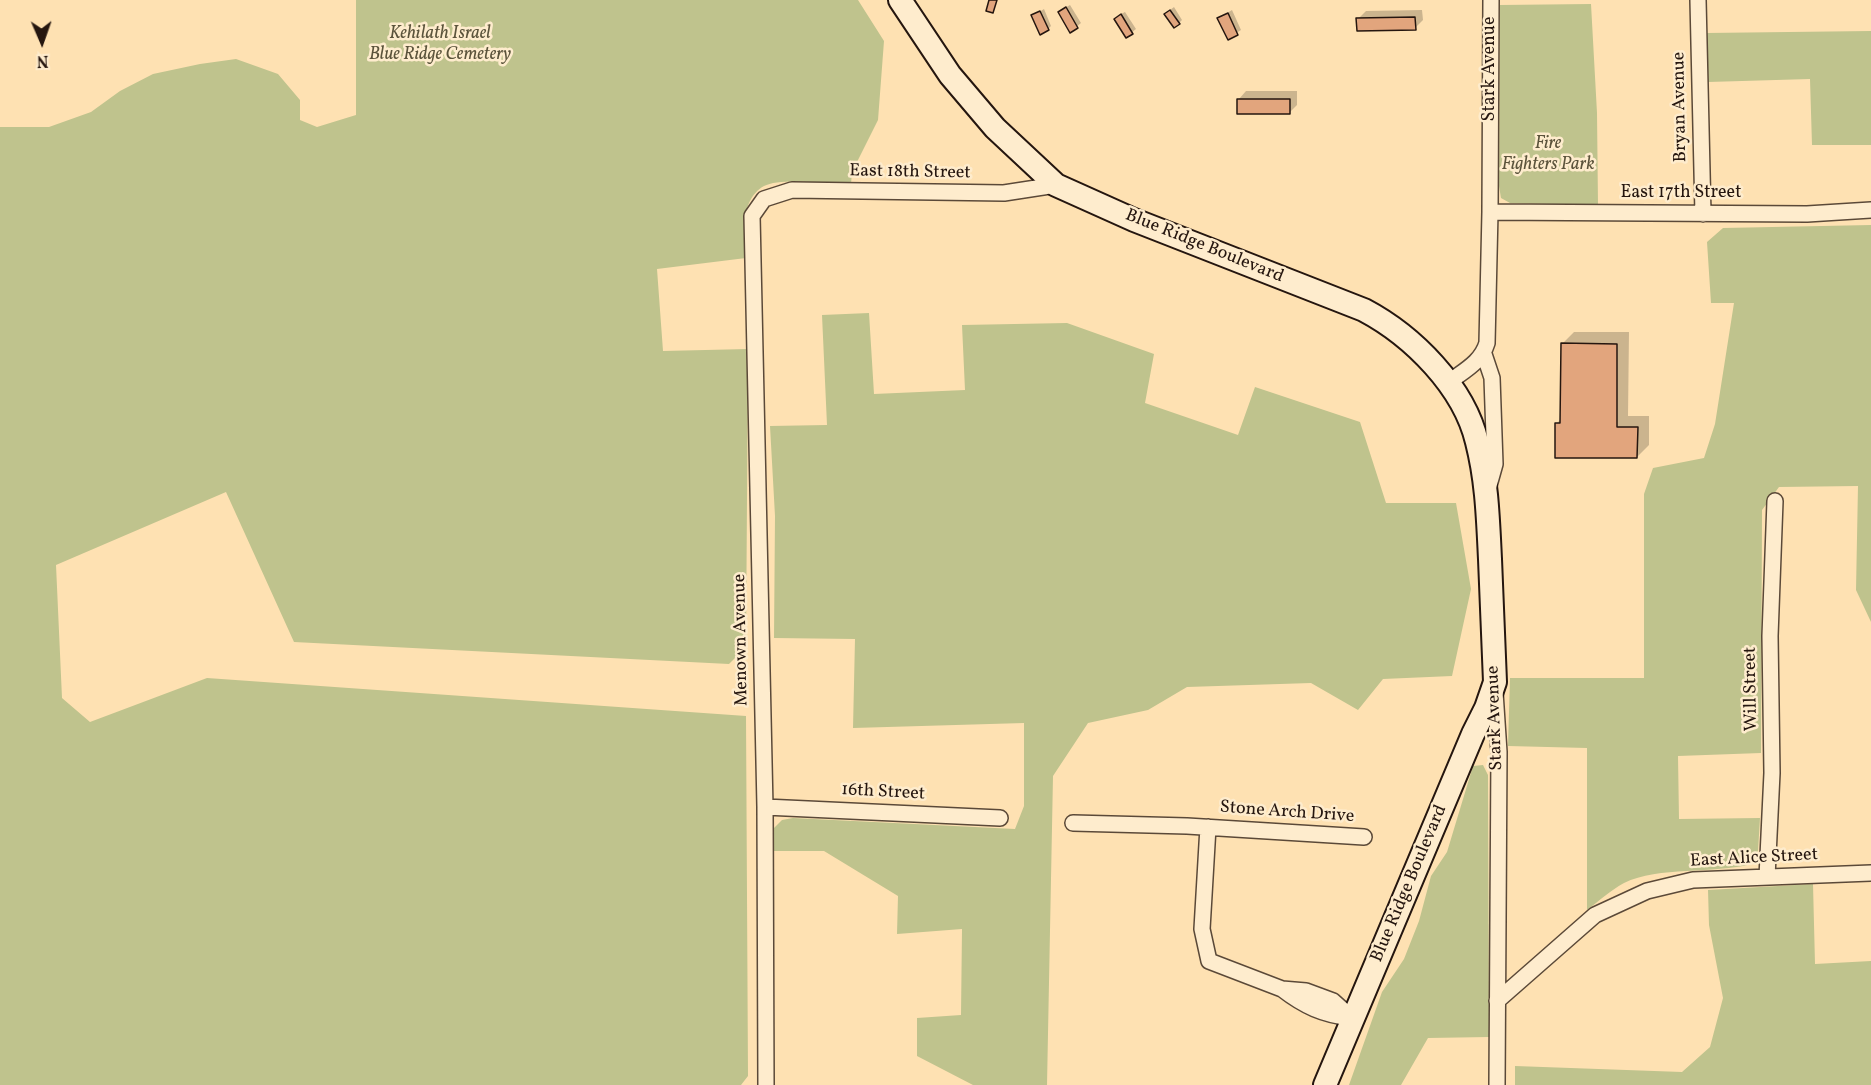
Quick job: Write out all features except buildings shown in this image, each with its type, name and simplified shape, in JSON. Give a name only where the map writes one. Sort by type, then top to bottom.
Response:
[{"type":"main road","name":"Blue Ridge Boulevard","points":[[900,0],[950,75],[995,128],[1056,185],[1134,220],[1364,310],[1384,321],[1415,344],[1448,383],[1462,404],[1477,439],[1487,493]]},
{"type":"main road","name":"Stark Avenue","points":[[1487,493],[1495,682]]},
{"type":"main road","name":"Blue Ridge Boulevard","points":[[1325,1085],[1486,708],[1495,682]]},
{"type":"street","name":"Stark Avenue","points":[[1487,493],[1496,464],[1492,378],[1484,354],[1487,344],[1490,212],[1491,0]]},
{"type":"street","name":"Bryan Avenue","points":[[1698,0],[1703,214]]},
{"type":"street","name":"East 18th Street","points":[[764,199],[792,190],[1004,193],[1056,185]]},
{"type":"street","name":"Menown Avenue","points":[[764,199],[752,216],[765,807],[766,1085]]},
{"type":"street","name":"East 17th Street","points":[[1490,212],[1807,214],[1871,210]]},
{"type":"street","points":[[1448,383],[1484,354]]},
{"type":"street","name":"Will Street","points":[[1767,877],[1772,773],[1770,636],[1774,501]]},
{"type":"street","name":"Stark Avenue","points":[[1495,682],[1499,752],[1497,1085]]},
{"type":"street","name":"16th Street","points":[[765,807],[1000,818]]},
{"type":"street","name":"Stone Arch Drive","points":[[1073,823],[1208,827],[1364,837]]},
{"type":"street","name":"Stone Arch Drive","points":[[1208,827],[1202,929],[1209,961],[1282,989],[1306,991],[1332,1001],[1352,1018]]},
{"type":"street","name":"East Alice Street","points":[[1497,1000],[1595,915],[1647,891],[1693,880],[1871,873]]},
{"type":"green space","name":"Kehilath Israel Blue Ridge Cemetery","points":[[356,0],[858,0],[884,41],[878,120],[852,172],[851,184],[794,181],[764,186],[753,195],[747,209],[746,258],[657,269],[663,351],[748,349],[746,647],[729,664],[294,642],[226,492],[56,565],[62,698],[90,722],[207,678],[746,716],[748,1076],[741,1085],[0,1085],[0,127],[49,127],[91,112],[120,91],[153,74],[236,59],[278,74],[300,100],[300,120],[317,127],[356,115]]},
{"type":"green space","name":"Fire Fighters Park","points":[[1591,4],[1597,113],[1598,205],[1510,203],[1501,198],[1499,186],[1500,5]]},
{"type":"green space","points":[[1871,31],[1871,145],[1812,145],[1810,79],[1708,82],[1706,33]]},
{"type":"green space","points":[[1871,225],[1871,622],[1856,590],[1858,486],[1779,487],[1762,510],[1761,753],[1678,756],[1679,819],[1760,818],[1758,851],[1752,864],[1653,874],[1638,878],[1619,886],[1587,910],[1587,748],[1508,746],[1510,678],[1644,678],[1644,494],[1653,468],[1704,458],[1715,424],[1734,303],[1711,303],[1707,242],[1723,228]]},
{"type":"green space","points":[[869,313],[874,394],[965,390],[962,325],[1067,323],[1154,354],[1145,403],[1238,435],[1255,387],[1360,422],[1386,503],[1456,503],[1471,589],[1452,676],[1383,679],[1358,710],[1311,683],[1187,687],[1148,710],[1088,723],[1053,776],[1047,1085],[973,1085],[917,1056],[917,1018],[961,1015],[962,929],[897,934],[898,896],[824,851],[772,851],[774,828],[782,820],[793,818],[1015,829],[1024,806],[1024,723],[853,728],[855,639],[774,638],[775,516],[770,426],[827,425],[822,315]]},
{"type":"green space","points":[[1483,765],[1488,775],[1489,1037],[1428,1038],[1401,1085],[1349,1085],[1382,992],[1404,959],[1419,921],[1431,876],[1447,852],[1473,766]]},
{"type":"green space","points":[[1813,884],[1815,964],[1871,961],[1871,1085],[1515,1085],[1515,1066],[1682,1072],[1710,1047],[1723,998],[1709,925],[1708,890]]}]
